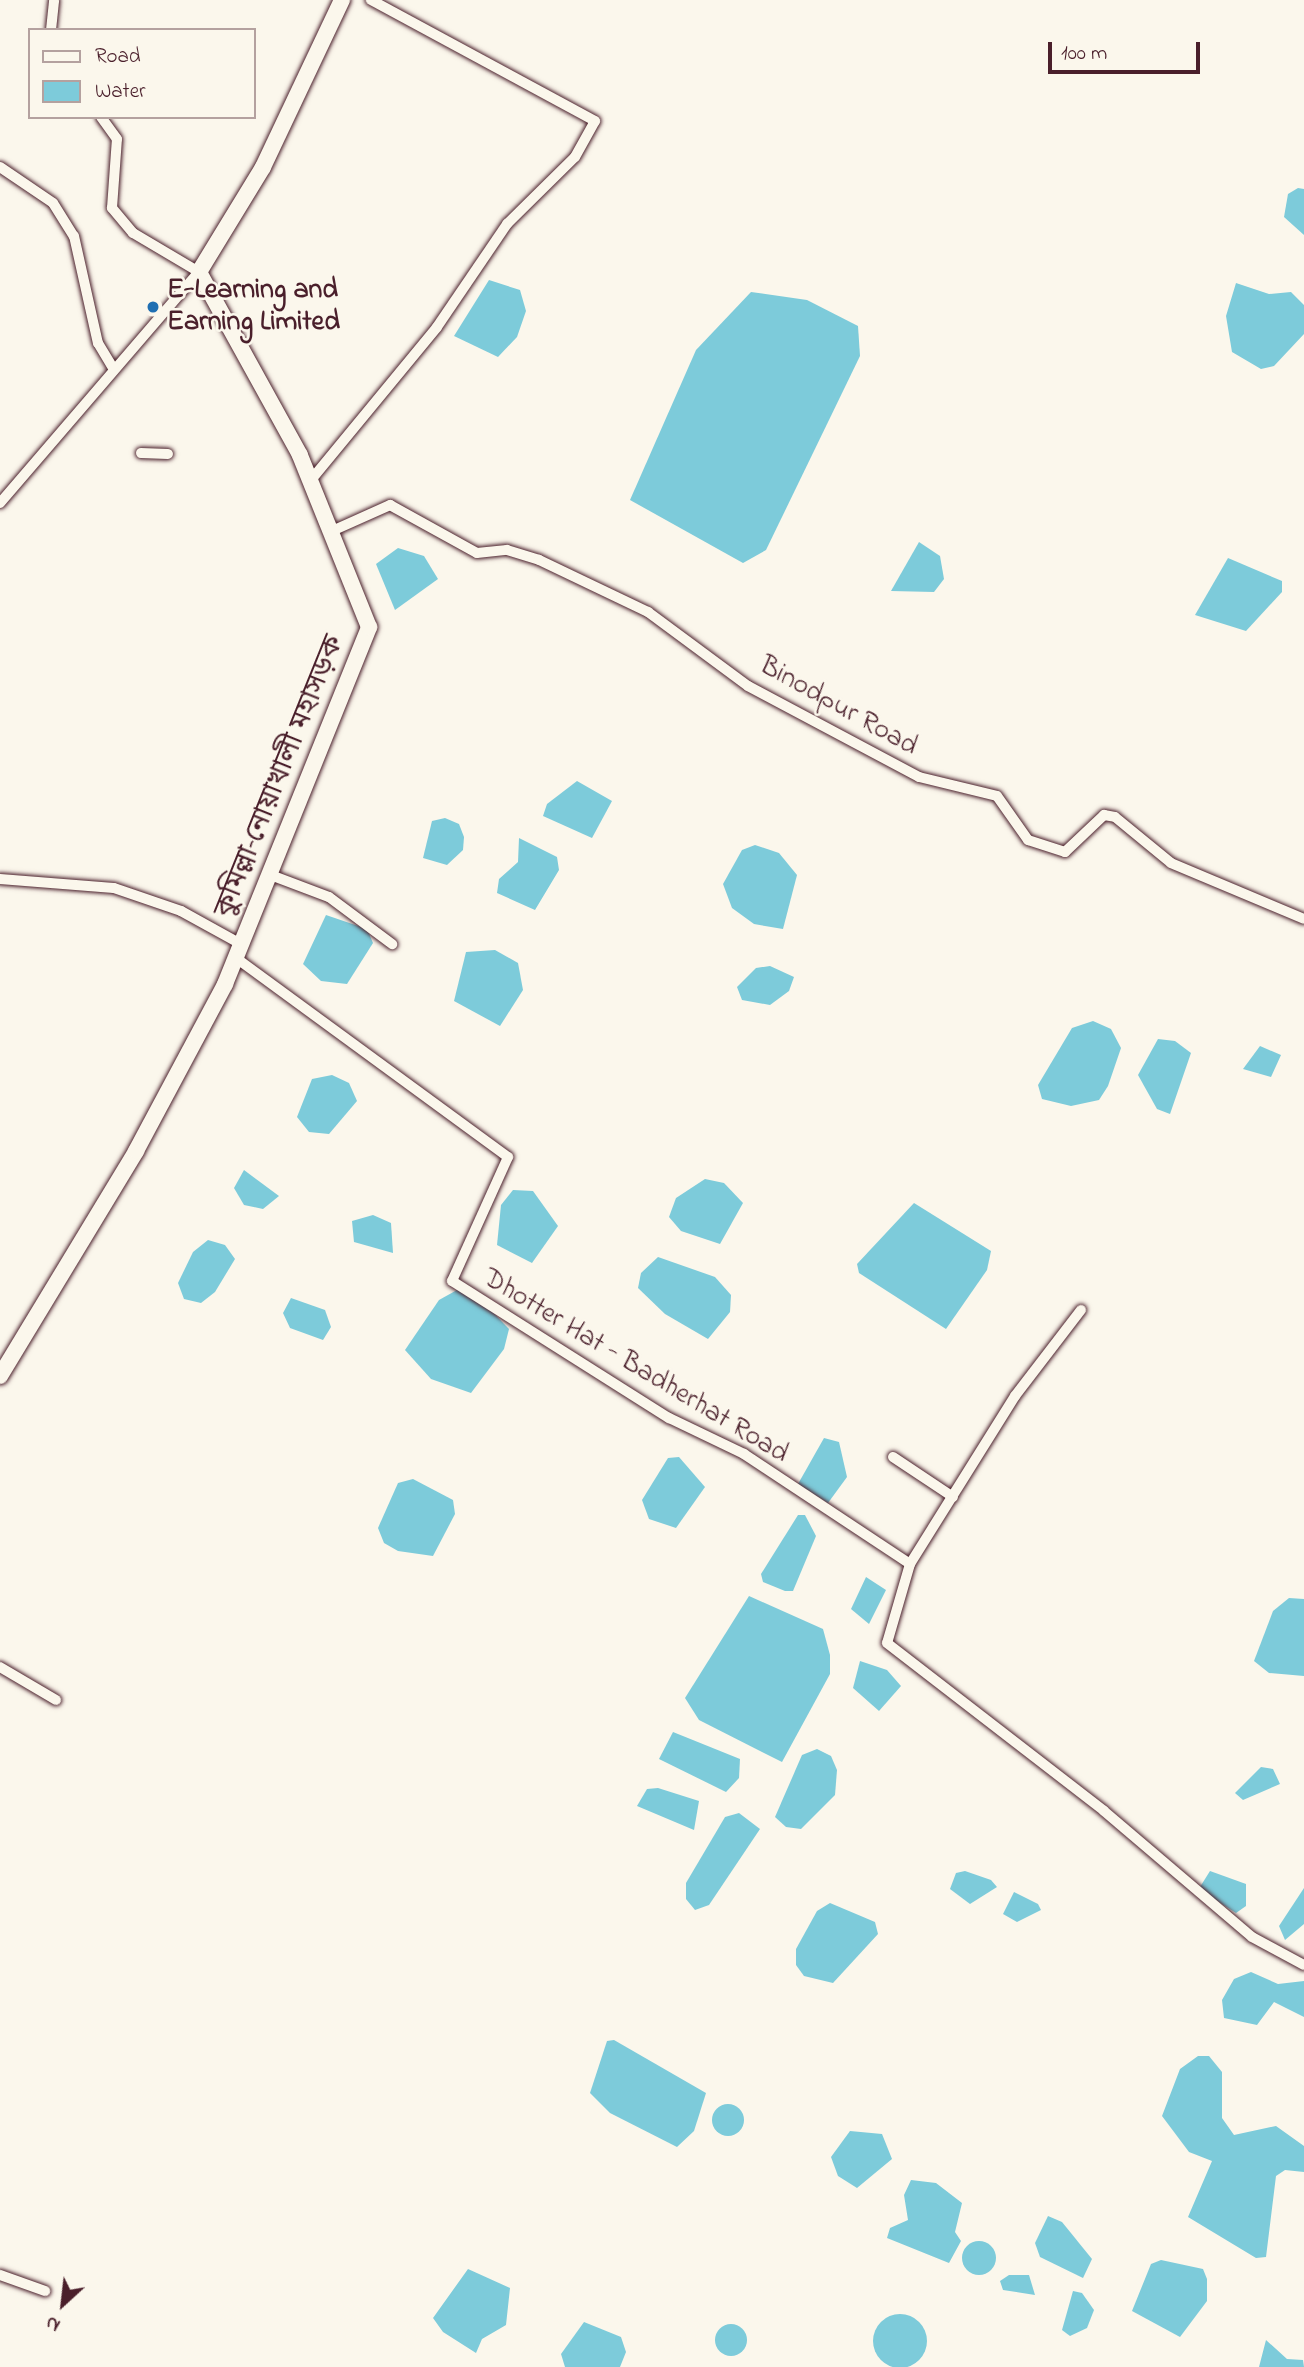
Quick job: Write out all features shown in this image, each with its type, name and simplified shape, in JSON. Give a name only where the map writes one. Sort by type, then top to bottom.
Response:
[{"type":"highway","points":[[199,272],[263,167],[342,0]]},
{"type":"highway","name":"কুমিল্লা–নোয়াখালী মহাসড়ক","points":[[0,1376],[169,1093],[238,951],[369,627],[311,480],[199,272]]},
{"type":"street","points":[[51,28],[54,0]]},
{"type":"street","points":[[311,480],[437,327],[507,224],[575,157],[595,121],[371,0]]},
{"type":"street","points":[[0,503],[115,365],[133,350],[199,272],[133,233],[112,208],[117,139],[102,119]]},
{"type":"street","points":[[0,167],[53,204],[74,236],[98,344],[115,365]]},
{"type":"street","points":[[141,453],[168,454]]},
{"type":"street","name":"Binodpur Road","points":[[332,531],[390,505],[477,553],[507,550],[539,560],[648,612],[779,705],[941,787],[997,796],[1028,840],[1065,852],[1104,815],[1115,817],[1132,824],[1171,863],[1304,919]]},
{"type":"street","points":[[268,874],[329,897],[392,944]]},
{"type":"street","points":[[0,878],[114,888],[181,911],[238,951]]},
{"type":"street","name":"Dhotter Hat - Badherhat Road","points":[[238,951],[508,1157],[452,1281],[669,1418],[744,1454],[910,1564]]},
{"type":"street","points":[[1081,1310],[1015,1396],[910,1564],[887,1643],[905,1662],[1104,1811],[1252,1937],[1304,1965]]},
{"type":"street","points":[[893,1457],[953,1497]]},
{"type":"street","points":[[0,1667],[56,1700]]},
{"type":"street","points":[[0,2275],[45,2291]]},
{"type":"water","points":[[1298,188],[1304,189],[1304,235],[1284,217],[1288,194]]},
{"type":"water","points":[[489,280],[520,290],[526,311],[517,337],[498,357],[454,336]]},
{"type":"water","points":[[1236,283],[1269,294],[1291,292],[1304,305],[1304,334],[1274,366],[1261,369],[1232,352],[1226,316]]},
{"type":"water","points":[[751,292],[807,300],[858,326],[860,356],[766,550],[743,563],[630,500],[696,350]]},
{"type":"water","points":[[919,542],[940,556],[944,579],[934,592],[891,591]]},
{"type":"water","points":[[398,548],[424,556],[438,579],[395,610],[376,564]]},
{"type":"water","points":[[1228,558],[1282,581],[1282,592],[1246,631],[1195,615]]},
{"type":"water","points":[[577,781],[612,801],[592,838],[543,816],[547,804]]},
{"type":"water","points":[[445,818],[459,824],[464,837],[463,850],[447,865],[423,858],[432,821]]},
{"type":"water","points":[[519,838],[557,857],[559,870],[535,910],[497,893],[499,879],[518,862]]},
{"type":"water","points":[[755,845],[779,853],[797,875],[783,929],[754,924],[732,908],[723,884],[742,850]]},
{"type":"water","points":[[326,915],[367,929],[373,943],[347,984],[321,981],[303,964]]},
{"type":"water","points":[[495,950],[518,963],[523,990],[500,1026],[454,1001],[466,952]]},
{"type":"water","points":[[770,966],[794,977],[789,991],[770,1005],[742,1000],[737,987],[756,968]]},
{"type":"water","points":[[1093,1021],[1111,1029],[1121,1048],[1108,1086],[1099,1100],[1071,1106],[1042,1099],[1038,1085],[1072,1028]]},
{"type":"water","points":[[1158,1039],[1175,1041],[1191,1053],[1170,1114],[1157,1109],[1138,1075]]},
{"type":"water","points":[[1260,1046],[1281,1055],[1271,1077],[1243,1069]]},
{"type":"water","points":[[332,1075],[349,1083],[357,1101],[329,1134],[309,1132],[297,1117],[312,1079]]},
{"type":"water","points":[[244,1170],[279,1196],[263,1209],[244,1205],[234,1188]]},
{"type":"water","points":[[705,1179],[724,1183],[743,1203],[720,1244],[681,1231],[669,1217],[676,1198]]},
{"type":"water","points":[[513,1190],[533,1191],[558,1226],[532,1263],[497,1245],[501,1205]]},
{"type":"water","points":[[914,1203],[991,1251],[987,1270],[946,1329],[859,1273],[857,1264]]},
{"type":"water","points":[[373,1215],[391,1223],[393,1253],[354,1242],[352,1221]]},
{"type":"water","points":[[208,1240],[225,1245],[235,1259],[215,1292],[201,1303],[184,1299],[178,1283],[193,1252]]},
{"type":"water","points":[[658,1257],[715,1277],[731,1295],[730,1312],[708,1339],[665,1314],[638,1288],[641,1273]]},
{"type":"water","points":[[457,1290],[478,1297],[509,1329],[504,1349],[471,1393],[431,1379],[405,1350],[439,1300]]},
{"type":"water","points":[[291,1298],[325,1310],[331,1327],[323,1340],[290,1328],[283,1313]]},
{"type":"water","points":[[824,1438],[839,1442],[847,1477],[828,1503],[798,1484]]},
{"type":"water","points":[[679,1457],[705,1487],[676,1528],[649,1519],[642,1500],[668,1458]]},
{"type":"water","points":[[413,1479],[453,1500],[455,1514],[433,1556],[398,1551],[384,1543],[378,1528],[398,1483]]},
{"type":"water","points":[[798,1515],[805,1515],[816,1536],[793,1591],[785,1591],[763,1582],[761,1574]]},
{"type":"water","points":[[866,1577],[886,1590],[869,1624],[851,1609]]},
{"type":"water","points":[[749,1596],[823,1629],[830,1655],[830,1674],[782,1762],[699,1720],[685,1698]]},
{"type":"water","points":[[1289,1598],[1304,1599],[1304,1676],[1269,1673],[1254,1661],[1273,1611]]},
{"type":"water","points":[[860,1661],[887,1670],[901,1686],[879,1711],[853,1688]]},
{"type":"water","points":[[673,1732],[740,1759],[739,1778],[726,1792],[659,1759]]},
{"type":"water","points":[[817,1749],[831,1756],[837,1770],[835,1795],[801,1829],[786,1827],[775,1817],[802,1755]]},
{"type":"water","points":[[1261,1767],[1273,1769],[1280,1784],[1243,1800],[1235,1793]]},
{"type":"water","points":[[658,1788],[699,1801],[694,1830],[637,1806],[647,1789]]},
{"type":"water","points":[[739,1813],[760,1829],[709,1905],[695,1910],[686,1899],[686,1883],[725,1817]]},
{"type":"water","points":[[965,1871],[991,1880],[997,1887],[970,1904],[950,1889],[956,1873]]},
{"type":"water","points":[[1210,1871],[1246,1884],[1246,1906],[1236,1913],[1208,1895],[1200,1887]]},
{"type":"water","points":[[1304,1888],[1304,1924],[1285,1940],[1279,1926]]},
{"type":"water","points":[[1014,1892],[1038,1904],[1041,1910],[1017,1922],[1003,1914]]},
{"type":"water","points":[[830,1903],[875,1922],[878,1934],[833,1983],[804,1976],[796,1965],[796,1949],[817,1911]]},
{"type":"water","points":[[1251,1972],[1278,1984],[1304,1981],[1304,2017],[1274,2002],[1257,2025],[1224,2018],[1222,2000],[1234,1979]]},
{"type":"water","points":[[614,2040],[706,2093],[694,2131],[677,2147],[610,2113],[590,2093],[607,2041]]},
{"type":"water","points":[[1198,2056],[1209,2056],[1222,2072],[1222,2118],[1234,2135],[1276,2126],[1304,2146],[1304,2172],[1285,2170],[1276,2176],[1266,2257],[1256,2258],[1188,2217],[1212,2161],[1189,2152],[1162,2116],[1180,2069]]},
{"type":"water","points":[[728,2104],[739,2109],[744,2120],[739,2131],[728,2136],[717,2131],[712,2120],[717,2109]]},
{"type":"water","points":[[850,2131],[882,2134],[892,2159],[857,2188],[838,2176],[831,2157]]},
{"type":"water","points":[[911,2180],[936,2183],[962,2203],[955,2232],[961,2241],[949,2263],[887,2238],[890,2228],[908,2220],[904,2195]]},
{"type":"water","points":[[1048,2216],[1062,2222],[1092,2259],[1083,2278],[1040,2257],[1035,2243]]},
{"type":"water","points":[[979,2241],[991,2246],[996,2258],[991,2270],[979,2275],[967,2270],[962,2258],[967,2246]]},
{"type":"water","points":[[1161,2260],[1203,2269],[1207,2279],[1207,2301],[1180,2337],[1132,2311],[1151,2264]]},
{"type":"water","points":[[468,2269],[510,2288],[506,2325],[482,2339],[476,2353],[443,2332],[433,2318]]},
{"type":"water","points":[[1009,2275],[1029,2275],[1035,2295],[1003,2290],[1000,2281]]},
{"type":"water","points":[[1073,2291],[1082,2293],[1094,2310],[1087,2328],[1070,2336],[1062,2330]]},
{"type":"water","points":[[905,2314],[915,2318],[923,2326],[927,2341],[923,2356],[915,2364],[895,2368],[885,2364],[877,2356],[873,2336],[877,2326],[885,2318]]},
{"type":"water","points":[[584,2322],[621,2337],[626,2352],[620,2367],[565,2367],[561,2354]]},
{"type":"water","points":[[731,2324],[743,2328],[747,2340],[743,2352],[731,2356],[719,2352],[715,2340],[719,2328]]},
{"type":"water","points":[[1266,2340],[1287,2359],[1303,2360],[1304,2367],[1259,2367]]},
{"type":"place","name":"E-Learning and Earning Limited","points":[[153,307]]}]
